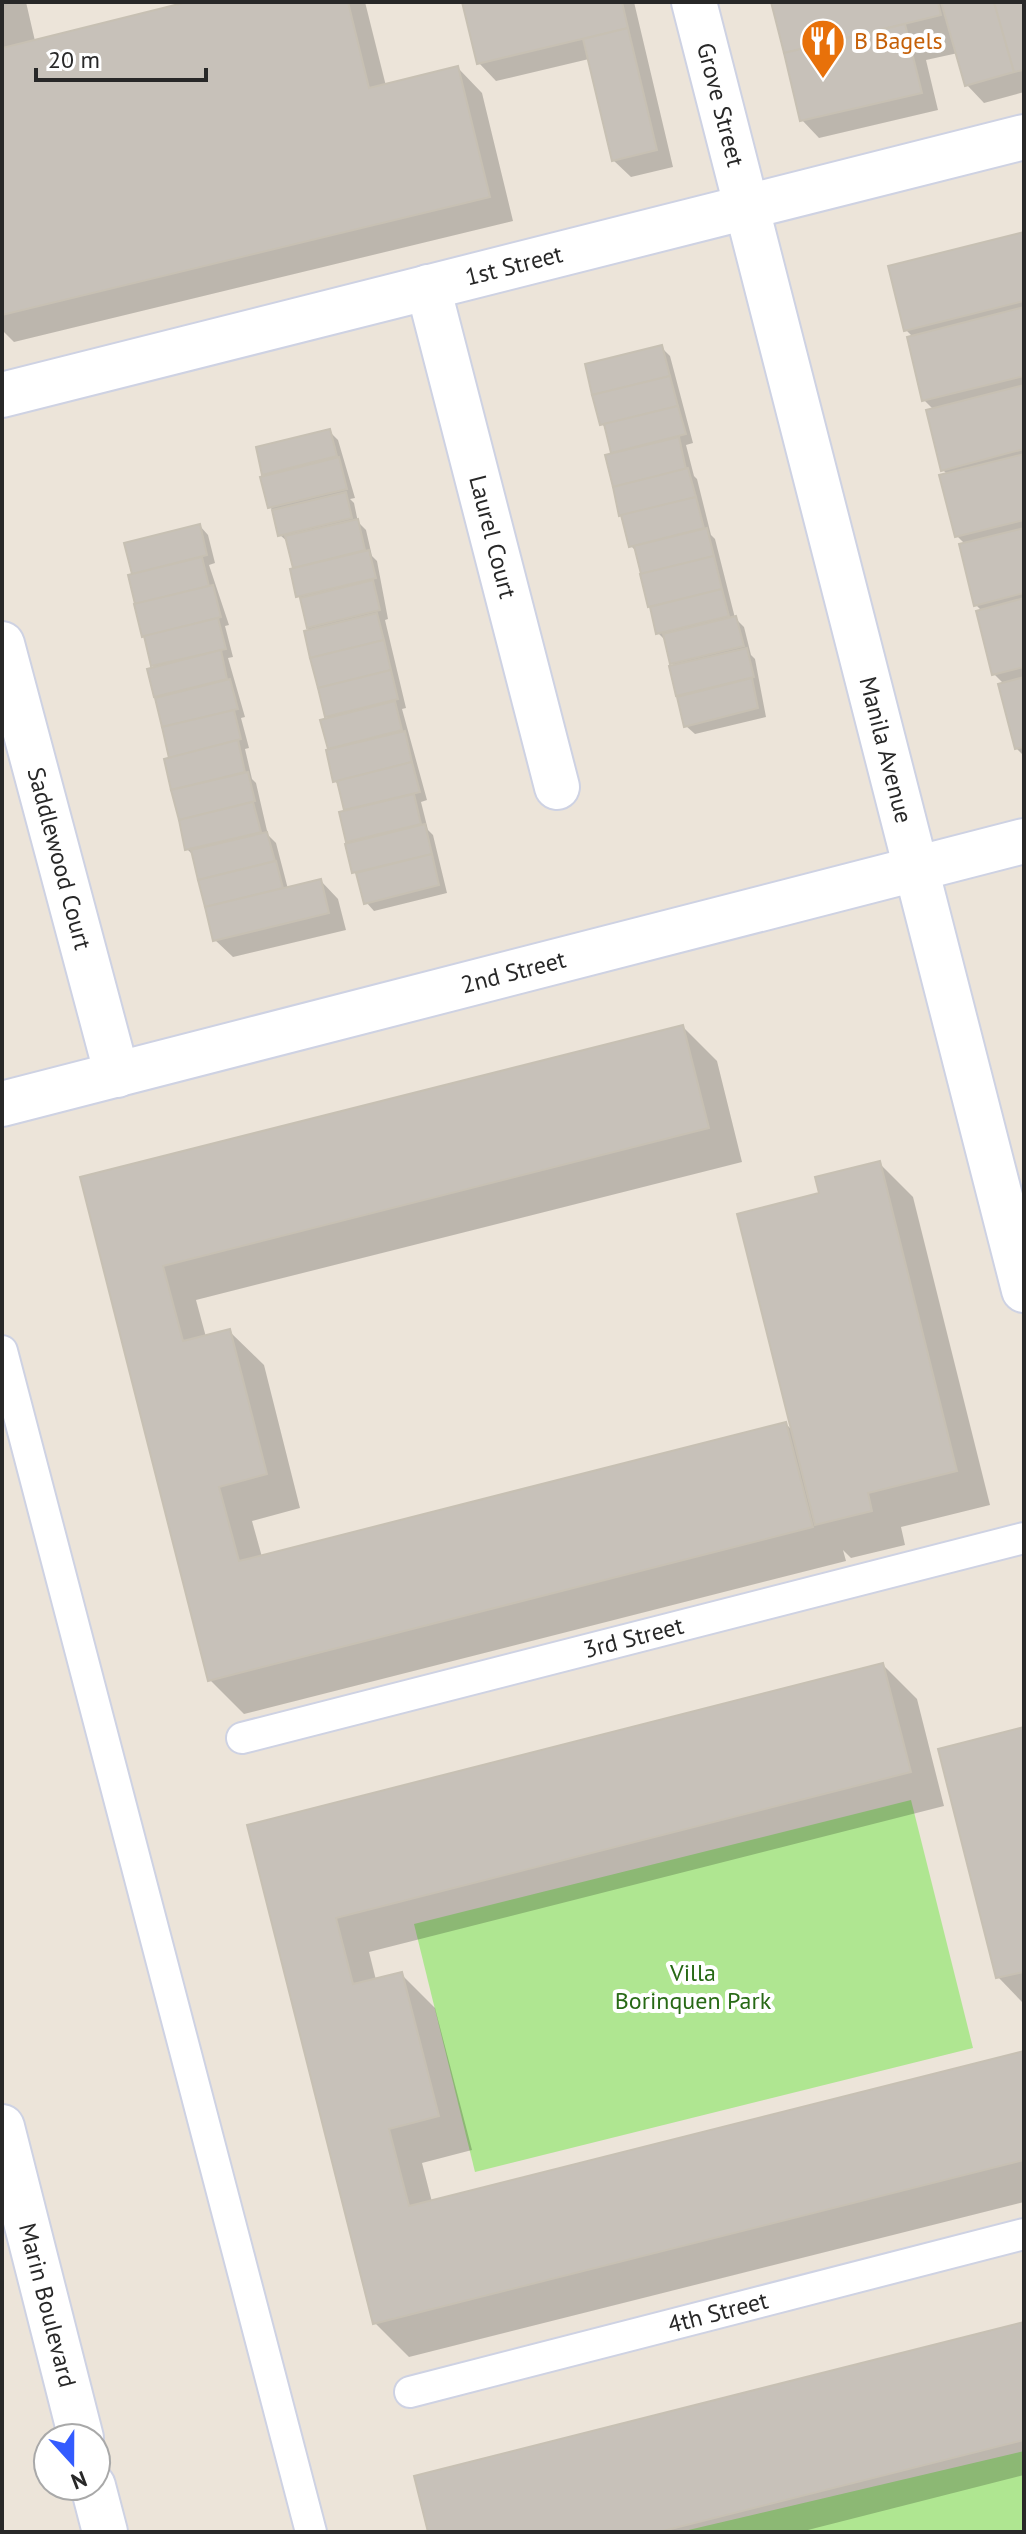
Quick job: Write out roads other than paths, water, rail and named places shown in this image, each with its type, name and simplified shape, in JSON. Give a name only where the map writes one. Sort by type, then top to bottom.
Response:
[{"type":"street","name":"Grove Street","points":[[694,2],[747,209]]},
{"type":"street","name":"1st Street","points":[[2,395],[1024,137]]},
{"type":"street","name":"Manila Avenue","points":[[747,209],[1024,1290]]},
{"type":"street","name":"Laurel Court","points":[[428,287],[557,787]]},
{"type":"street","name":"Saddlewood Court","points":[[2,644],[117,1075]]},
{"type":"street","name":"2nd Street","points":[[2,1104],[1024,841]]},
{"type":"street","name":"Marin Boulevard","points":[[2,2127],[77,2422]]},
{"type":"street","points":[[97,2502],[105,2532]]},
{"type":"lane","points":[[2,1351],[311,2532]]},
{"type":"lane","name":"3rd Street","points":[[242,1738],[1024,1538]]},
{"type":"lane","name":"4th Street","points":[[410,2392],[1024,2234]]},
{"type":"place","name":"B Bagels","points":[[823,80]]},
{"type":"park label","name":"Villa Borinquen Park","points":[[693,1987]]}]
